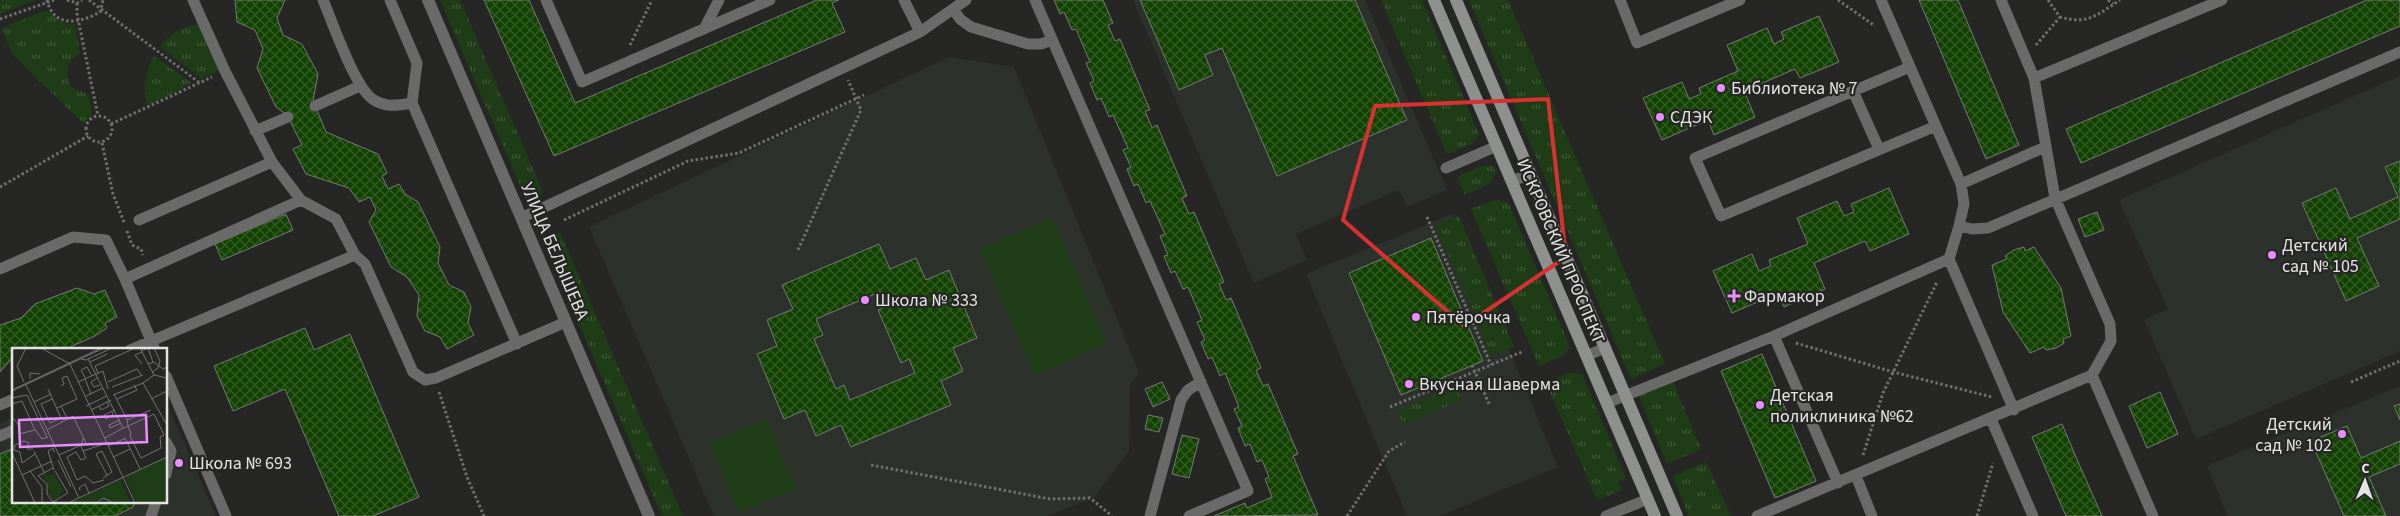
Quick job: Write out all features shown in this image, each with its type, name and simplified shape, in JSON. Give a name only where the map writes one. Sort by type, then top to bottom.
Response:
[{"type":"street","name":"УЛИЦА БЕЛЫШЕВА","points":[[428,0],[649,516]]},
{"type":"street","name":"ИСКРОВСКИЙ ПРОСПЕКТ","points":[[1434,0],[1655,516]]},
{"type":"street","name":"ИСКРОВСКИЙ ПРОСПЕКТ","points":[[1456,0],[1677,516]]},
{"type":"lane","points":[[193,0],[225,71],[272,162],[301,200],[336,219],[356,255],[365,264],[413,372],[424,380],[436,378],[566,322]]},
{"type":"lane","points":[[323,0],[360,86],[373,100],[391,107],[412,103]]},
{"type":"lane","points":[[390,0],[417,63],[412,103],[516,344]]},
{"type":"lane","points":[[546,0],[582,82],[770,0]]},
{"type":"lane","points":[[704,29],[719,0]]},
{"type":"lane","points":[[904,0],[920,32]]},
{"type":"lane","points":[[521,218],[920,32],[966,0]]},
{"type":"lane","points":[[1035,0],[1248,490],[1189,516]]},
{"type":"lane","points":[[1620,0],[1638,43],[1740,0]]},
{"type":"lane","points":[[1880,0],[1961,184],[1964,204],[1948,259],[2012,405]]},
{"type":"lane","points":[[1757,516],[1991,419],[2012,405],[2092,375],[2111,341],[2110,324],[2055,198],[2034,78],[2001,0]]},
{"type":"lane","points":[[2034,78],[2222,0]]},
{"type":"lane","points":[[954,10],[960,19],[971,27],[1028,44],[1041,44],[1052,40]]},
{"type":"lane","points":[[1959,226],[1972,229],[1988,228],[2400,52]]},
{"type":"lane","points":[[1910,67],[1695,158],[1717,208],[1721,216],[1936,126]]},
{"type":"lane","points":[[315,106],[360,86]]},
{"type":"lane","points":[[1853,91],[1879,149]]},
{"type":"lane","points":[[255,131],[288,117]]},
{"type":"lane","points":[[1446,168],[1497,146]]},
{"type":"lane","points":[[1961,184],[2045,147]]},
{"type":"lane","points":[[139,220],[272,162]]},
{"type":"lane","points":[[1512,181],[1530,174]]},
{"type":"lane","points":[[125,279],[148,267],[301,200]]},
{"type":"lane","points":[[0,269],[73,237],[106,240],[153,345]]},
{"type":"lane","points":[[139,348],[153,345],[356,255]]},
{"type":"lane","points":[[1607,403],[1625,394],[1774,336],[1948,259]]},
{"type":"lane","points":[[1774,336],[1838,483]]},
{"type":"lane","points":[[1586,356],[1605,348]]},
{"type":"lane","points":[[2092,375],[2153,516]]},
{"type":"lane","points":[[168,381],[226,516]]},
{"type":"lane","points":[[1150,516],[1181,400],[1188,390],[1201,382]]},
{"type":"lane","points":[[0,405],[12,400]]},
{"type":"lane","points":[[1991,419],[2033,516]]},
{"type":"lane","points":[[0,436],[12,431]]},
{"type":"lane","points":[[168,446],[171,451],[168,465]]},
{"type":"lane","points":[[1856,476],[1872,516]]},
{"type":"lane","points":[[1606,516],[1648,499]]},
{"type":"lane","points":[[151,516],[155,504]]},
{"type":"path","points":[[0,19],[54,0]]},
{"type":"path","points":[[67,0],[77,3],[82,0]]},
{"type":"path","points":[[89,0],[200,83]]},
{"type":"path","points":[[47,1],[49,8],[62,19],[71,22],[100,12],[103,0]]},
{"type":"path","points":[[620,66],[652,0]]},
{"type":"path","points":[[1838,0],[1876,28]]},
{"type":"path","points":[[2048,0],[2060,18],[2075,22],[2091,19],[2120,0]]},
{"type":"path","points":[[2108,0],[2113,4]]},
{"type":"path","points":[[77,3],[78,21],[98,116]]},
{"type":"path","points":[[2025,56],[2060,18]]},
{"type":"path","points":[[798,250],[861,110],[843,68]]},
{"type":"path","points":[[111,124],[225,71]]},
{"type":"path","points":[[564,220],[688,161],[739,154],[864,95]]},
{"type":"path","points":[[98,116],[107,119],[112,129],[110,137],[102,143],[93,141],[88,136],[88,124],[98,116]]},
{"type":"path","points":[[0,187],[88,136]]},
{"type":"path","points":[[102,143],[113,194],[132,245],[141,248],[148,267]]},
{"type":"path","points":[[1427,218],[1491,365]]},
{"type":"path","points":[[1856,476],[1883,394],[1948,259]]},
{"type":"path","points":[[1774,336],[2012,405]]},
{"type":"path","points":[[1390,407],[1524,351]]},
{"type":"path","points":[[2351,382],[2400,361]]},
{"type":"path","points":[[1472,365],[1490,406]]},
{"type":"path","points":[[436,378],[442,403],[467,477],[484,516]]},
{"type":"path","points":[[1978,516],[2000,438]]},
{"type":"path","points":[[1347,516],[1388,451],[1405,442]]},
{"type":"path","points":[[870,465],[1050,499],[1090,498],[1112,516]]},
{"type":"highlighted area","points":[[1548,99],[1566,257],[1464,326],[1343,220],[1375,106]]},
{"type":"shaded area","points":[[1133,0],[1365,0],[1447,190],[1407,207],[1399,190],[1296,234],[1307,260],[1254,283]]},
{"type":"shaded area","name":"Школа № 333","points":[[949,57],[1014,67],[1139,373],[1130,385],[1129,451],[1094,497],[1047,516],[714,516],[589,227]]},
{"type":"shaded area","name":"Детский сад № 105","points":[[2400,76],[2400,351],[2196,439],[2144,320],[2168,309],[2119,200]]},
{"type":"shaded area","points":[[1452,214],[1558,467],[1439,516],[1407,516],[1306,274]]},
{"type":"shaded area","name":"Детский сад № 102","points":[[2400,386],[2400,516],[2228,516],[2207,466]]},
{"type":"shaded area","name":"Школа № 693","points":[[168,407],[216,516],[0,516],[0,423],[12,418],[12,504],[168,504]]},
{"type":"green space","points":[[0,0],[35,0],[0,14]]},
{"type":"green space","points":[[440,0],[460,0],[543,192],[539,202],[529,206]]},
{"type":"green space","points":[[1381,0],[1422,0],[1479,134],[1471,144],[1447,154]]},
{"type":"green space","points":[[1469,0],[1508,0],[1665,364],[1631,379]]},
{"type":"green space","points":[[47,10],[63,23],[75,24],[80,53],[69,64],[68,77],[71,87],[89,95],[92,116],[83,123],[12,54],[2,28]]},
{"type":"green space","points":[[199,24],[220,70],[202,79],[160,47],[177,32]]},
{"type":"green space","points":[[154,56],[192,83],[147,106],[146,80]]},
{"type":"green space","points":[[1481,166],[1493,166],[1496,173],[1489,184],[1465,195],[1457,177]]},
{"type":"green space","points":[[1495,200],[1508,202],[1570,347],[1562,356],[1539,366],[1471,209]]},
{"type":"green space","points":[[1459,216],[1514,347],[1491,356],[1436,225]]},
{"type":"green space","points":[[1052,217],[1107,343],[1035,375],[980,249]]},
{"type":"green space","points":[[560,232],[683,516],[662,516],[543,240]]},
{"type":"green space","points":[[1569,373],[1582,374],[1626,478],[1618,482],[1622,490],[1597,500],[1546,383]]},
{"type":"green space","points":[[1673,382],[1701,449],[1667,464],[1639,396]]},
{"type":"green space","points":[[1456,386],[1462,400],[1403,425],[1397,411]]},
{"type":"green space","points":[[767,419],[796,489],[739,512],[709,443]]},
{"type":"green space","points":[[1706,462],[1731,516],[1689,516],[1673,476]]},
{"type":"building","points":[[235,0],[285,0],[277,18],[283,35],[302,44],[318,74],[313,101],[326,132],[378,154],[387,173],[382,176],[388,189],[399,184],[405,194],[418,202],[440,247],[438,263],[449,285],[464,292],[471,307],[468,323],[474,335],[447,349],[440,337],[425,331],[417,316],[419,295],[407,277],[391,267],[369,222],[376,210],[370,197],[359,202],[349,188],[306,174],[293,149],[302,145],[287,115],[276,107],[257,68],[263,49],[255,30],[237,22]]},
{"type":"building","points":[[484,0],[529,0],[575,103],[817,0],[839,0],[832,3],[845,32],[554,156]]},
{"type":"building","points":[[1054,0],[1103,0],[1113,23],[1108,25],[1115,41],[1120,39],[1150,110],[1145,111],[1152,128],[1157,125],[1187,196],[1182,198],[1189,214],[1194,212],[1224,282],[1219,284],[1226,300],[1231,298],[1261,368],[1256,370],[1263,386],[1268,384],[1298,454],[1293,456],[1318,515],[1214,516],[1245,503],[1247,508],[1272,497],[1265,479],[1269,477],[1262,460],[1257,462],[1250,444],[1245,446],[1238,428],[1242,426],[1234,409],[1239,407],[1225,373],[1220,376],[1212,357],[1208,359],[1201,342],[1205,340],[1197,322],[1202,320],[1188,287],[1183,289],[1175,271],[1171,273],[1164,256],[1168,255],[1160,236],[1165,234],[1150,201],[1146,203],[1138,184],[1134,186],[1127,169],[1131,167],[1123,150],[1128,148],[1113,115],[1109,117],[1101,98],[1097,100],[1090,83],[1094,81],[1086,63],[1090,62],[1076,29],[1072,30],[1064,12],[1060,14]]},
{"type":"building","points":[[1140,0],[1355,0],[1407,120],[1277,176],[1222,48],[1205,55],[1213,75],[1179,90]]},
{"type":"building","points":[[1919,0],[1958,0],[2019,145],[1986,159]]},
{"type":"building","points":[[2367,0],[2400,0],[2400,26],[2081,163],[2066,129]]},
{"type":"building","points":[[1819,16],[1839,62],[1800,78],[1795,69],[1744,91],[1755,117],[1714,135],[1708,120],[1662,140],[1643,98],[1682,82],[1689,99],[1701,94],[1699,88],[1738,71],[1727,45],[1767,28],[1774,44],[1784,39],[1781,32]]},
{"type":"building","points":[[2400,161],[2400,219],[2357,238],[2379,286],[2346,301],[2302,203],[2336,188],[2350,219],[2398,197],[2385,167]]},
{"type":"building","points":[[1889,188],[1909,234],[1870,251],[1865,241],[1814,263],[1825,289],[1784,307],[1778,293],[1732,313],[1713,271],[1752,254],[1759,271],[1771,266],[1769,260],[1808,244],[1797,218],[1837,201],[1844,216],[1854,212],[1851,204]]},
{"type":"building","points":[[2097,212],[2104,230],[2085,237],[2078,219]]},
{"type":"building","points":[[286,214],[293,230],[222,260],[215,244]]},
{"type":"building","name":"Пятёрочка","points":[[1431,238],[1483,361],[1401,395],[1349,273]]},
{"type":"building","points":[[879,244],[890,269],[916,258],[926,280],[949,270],[977,338],[953,348],[963,371],[941,381],[951,405],[851,447],[841,425],[816,436],[805,410],[784,419],[757,354],[777,346],[767,320],[793,309],[782,285]],"holes":[[[880,292],[887,306],[878,310],[901,363],[909,359],[915,373],[850,400],[844,385],[836,389],[814,339],[823,335],[816,319]]]},
{"type":"building","points":[[2024,247],[2025,251],[2034,247],[2061,288],[2071,336],[2063,339],[2064,343],[2056,348],[2046,350],[2044,347],[2030,353],[2003,312],[1992,265],[2007,259],[2005,256],[2014,250]]},
{"type":"building","points":[[77,288],[94,294],[105,290],[117,317],[105,323],[107,328],[95,336],[68,348],[12,348],[12,358],[0,372],[0,325],[21,318],[35,304]]},
{"type":"building","points":[[305,328],[314,350],[350,334],[419,497],[373,516],[339,516],[285,389],[233,411],[214,366]]},
{"type":"building","name":"Детская поликлиника №62","points":[[1762,354],[1816,481],[1775,498],[1721,371]]},
{"type":"building","points":[[1162,382],[1170,399],[1153,407],[1145,389]]},
{"type":"building","points":[[2160,392],[2178,434],[2147,448],[2129,406]]},
{"type":"building","points":[[2400,404],[2400,420],[2394,406]]},
{"type":"building","points":[[1148,415],[1163,418],[1159,432],[1145,429]]},
{"type":"building","points":[[2062,424],[2102,516],[2066,516],[2032,437]]},
{"type":"building","points":[[2347,426],[2361,458],[2400,441],[2400,464],[2369,477],[2386,516],[2344,516],[2311,441]]},
{"type":"building","points":[[1182,435],[1199,439],[1189,478],[1172,474]]},
{"type":"building","points":[[12,449],[12,504],[134,504],[133,507],[115,516],[0,516],[0,454]]},
{"type":"place","name":"Библиотека № 7","points":[[1721,88]]},
{"type":"place","name":"СДЭК","points":[[1660,117]]},
{"type":"place","name":"Детский сад № 105","points":[[2272,255]]},
{"type":"place","name":"Фармакор","points":[[1734,296]]},
{"type":"place","name":"Школа № 333","points":[[865,300]]},
{"type":"place","name":"Пятёрочка","points":[[1416,317]]},
{"type":"place","name":"Вкусная Шаверма","points":[[1409,384]]},
{"type":"place","name":"Детская поликлиника №62","points":[[1760,405]]},
{"type":"place","name":"Детский сад № 102","points":[[2342,434]]},
{"type":"place","name":"Школа № 693","points":[[179,463]]}]
